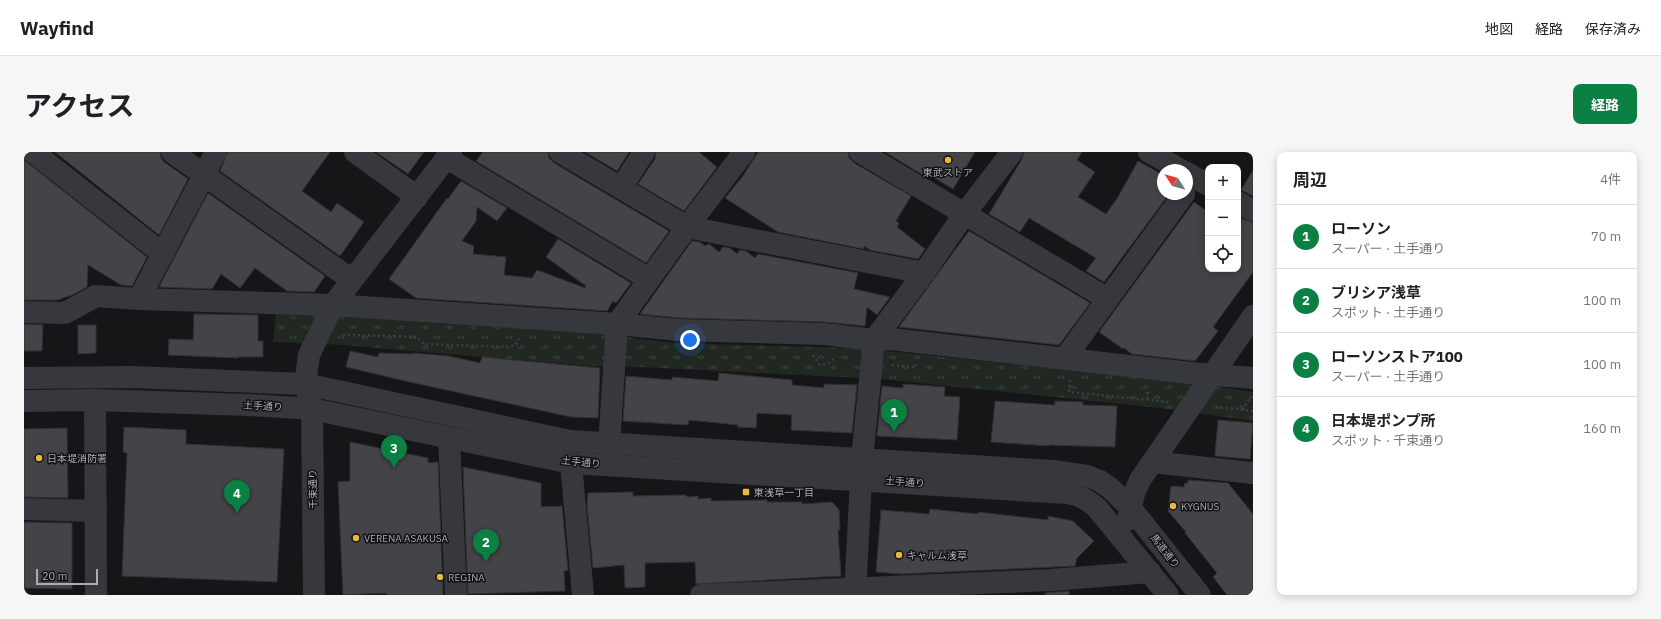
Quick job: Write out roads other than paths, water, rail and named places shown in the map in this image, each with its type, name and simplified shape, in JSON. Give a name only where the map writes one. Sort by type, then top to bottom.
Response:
[{"type":"street","points":[[33,152],[163,254]]},
{"type":"street","points":[[172,152],[352,280]]},
{"type":"street","points":[[139,299],[216,152]]},
{"type":"street","points":[[355,152],[417,197]]},
{"type":"street","points":[[621,188],[644,152]]},
{"type":"street","points":[[609,445],[617,324],[686,228],[744,152]]},
{"type":"street","points":[[860,152],[1108,299]]},
{"type":"street","points":[[855,591],[862,470],[874,340],[924,273],[965,213],[1012,152]]},
{"type":"street","points":[[1149,152],[1165,164]]},
{"type":"street","points":[[562,153],[686,228],[924,273]]},
{"type":"street","points":[[305,384],[309,355],[333,305],[449,155],[649,279]]},
{"type":"street","points":[[1068,366],[1108,299],[1177,200]]},
{"type":"street","points":[[1241,204],[1253,211]]},
{"type":"street","points":[[24,312],[65,313],[96,296],[139,299],[333,305],[617,324],[679,330],[825,334],[874,340],[891,339],[1068,366],[1212,375],[1252,386]]},
{"type":"street","points":[[1168,595],[1124,540],[1130,507],[1140,480],[1253,316]]},
{"type":"street","name":"土手通り","points":[[24,378],[132,377],[305,384],[570,441],[862,470],[1076,494],[1088,500],[1097,508],[1124,540]]},
{"type":"street","name":"千束通り","points":[[305,384],[312,409],[314,595]]},
{"type":"street","points":[[95,400],[96,595]]},
{"type":"street","name":"土手通り","points":[[24,401],[95,400],[249,405],[312,409],[571,463],[862,470],[1052,471],[1087,476],[1100,481],[1110,488],[1130,507]]},
{"type":"street","points":[[449,438],[456,595]]},
{"type":"street","points":[[1152,462],[1253,473]]},
{"type":"street","points":[[571,463],[583,595]]},
{"type":"street","points":[[1076,494],[1110,488],[1140,480]]},
{"type":"street","name":"馬道通り","points":[[1130,507],[1200,595]]},
{"type":"street","points":[[24,508],[96,511]]},
{"type":"street","points":[[701,595],[1056,588],[1150,572]]},
{"type":"place","name":"東武ストア","points":[[948,160]]},
{"type":"place","name":"ローソン","points":[[894,432]]},
{"type":"place","name":"日本堤消防署","points":[[39,458]]},
{"type":"place","name":"ローソンストア100","points":[[394,468]]},
{"type":"place","name":"東浅草一丁目","points":[[746,492]]},
{"type":"place","name":"KYGNUS","points":[[1173,506]]},
{"type":"place","name":"日本堤ポンプ所","points":[[237,513]]},
{"type":"place","name":"VERENA ASAKUSA","points":[[356,538]]},
{"type":"place","name":"キャルム浅草","points":[[899,555]]},
{"type":"place","name":"ブリシア浅草","points":[[486,562]]},
{"type":"place","name":"REGINA","points":[[440,577]]}]
